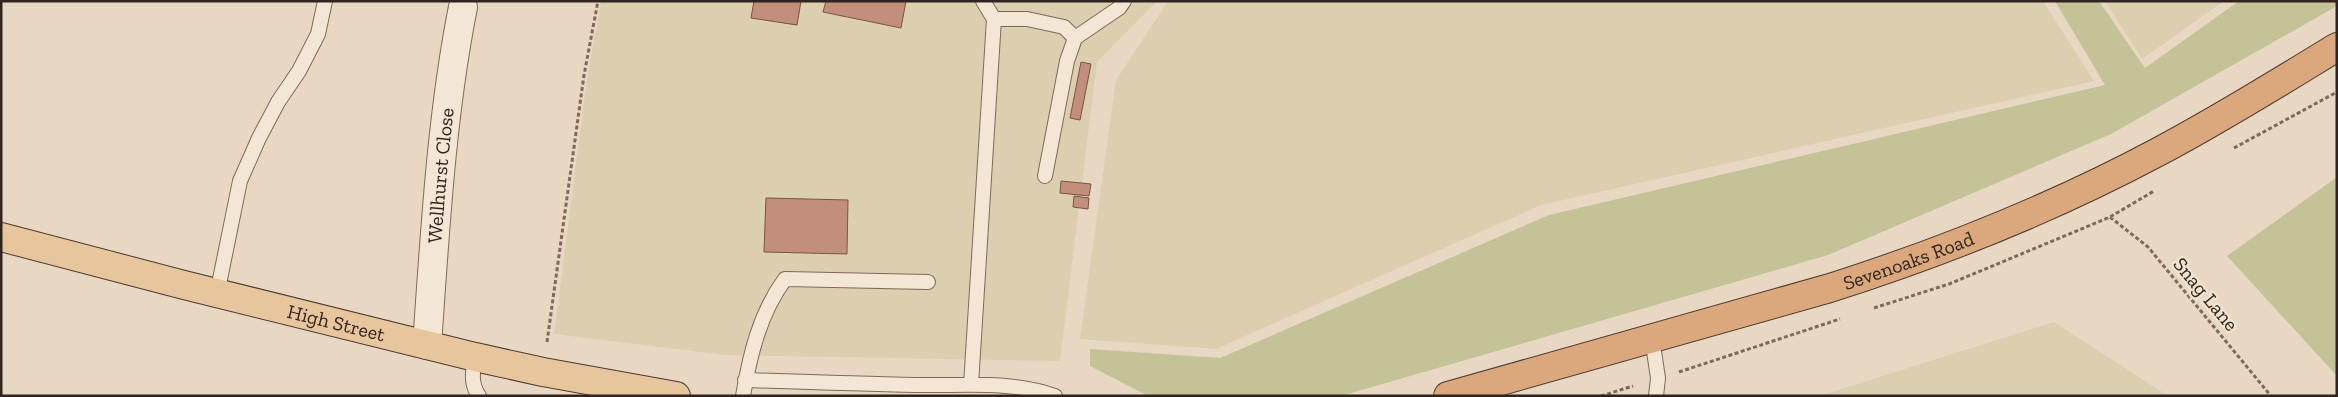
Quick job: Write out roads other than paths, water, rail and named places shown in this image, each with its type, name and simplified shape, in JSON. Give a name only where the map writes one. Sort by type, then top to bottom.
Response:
[{"type":"highway","name":"Sevenoaks Road","points":[[1448,396],[1888,269],[1998,228],[2156,153],[2216,120],[2337,47]]},
{"type":"main road","name":"High Street","points":[[1,236],[217,294],[476,357],[543,372],[676,396]]},
{"type":"street","name":"Wellhurst Close","points":[[427,345],[443,149],[453,60],[463,7]]},
{"type":"lane","points":[[217,294],[240,181],[259,138],[278,102],[300,71],[318,34],[325,1]]},
{"type":"lane","points":[[971,385],[994,19],[983,1]]},
{"type":"lane","points":[[1045,176],[1067,61],[1075,38],[1120,8],[1124,1]]},
{"type":"lane","points":[[994,19],[1027,19],[1064,27],[1075,38]]},
{"type":"lane","points":[[743,396],[745,380],[759,325],[774,294],[785,279],[928,282]]},
{"type":"lane","points":[[1652,338],[1658,378],[1656,396]]},
{"type":"lane","points":[[476,357],[472,377],[474,389],[479,396]]},
{"type":"lane","points":[[745,380],[989,384],[1041,391],[1055,396]]}]
